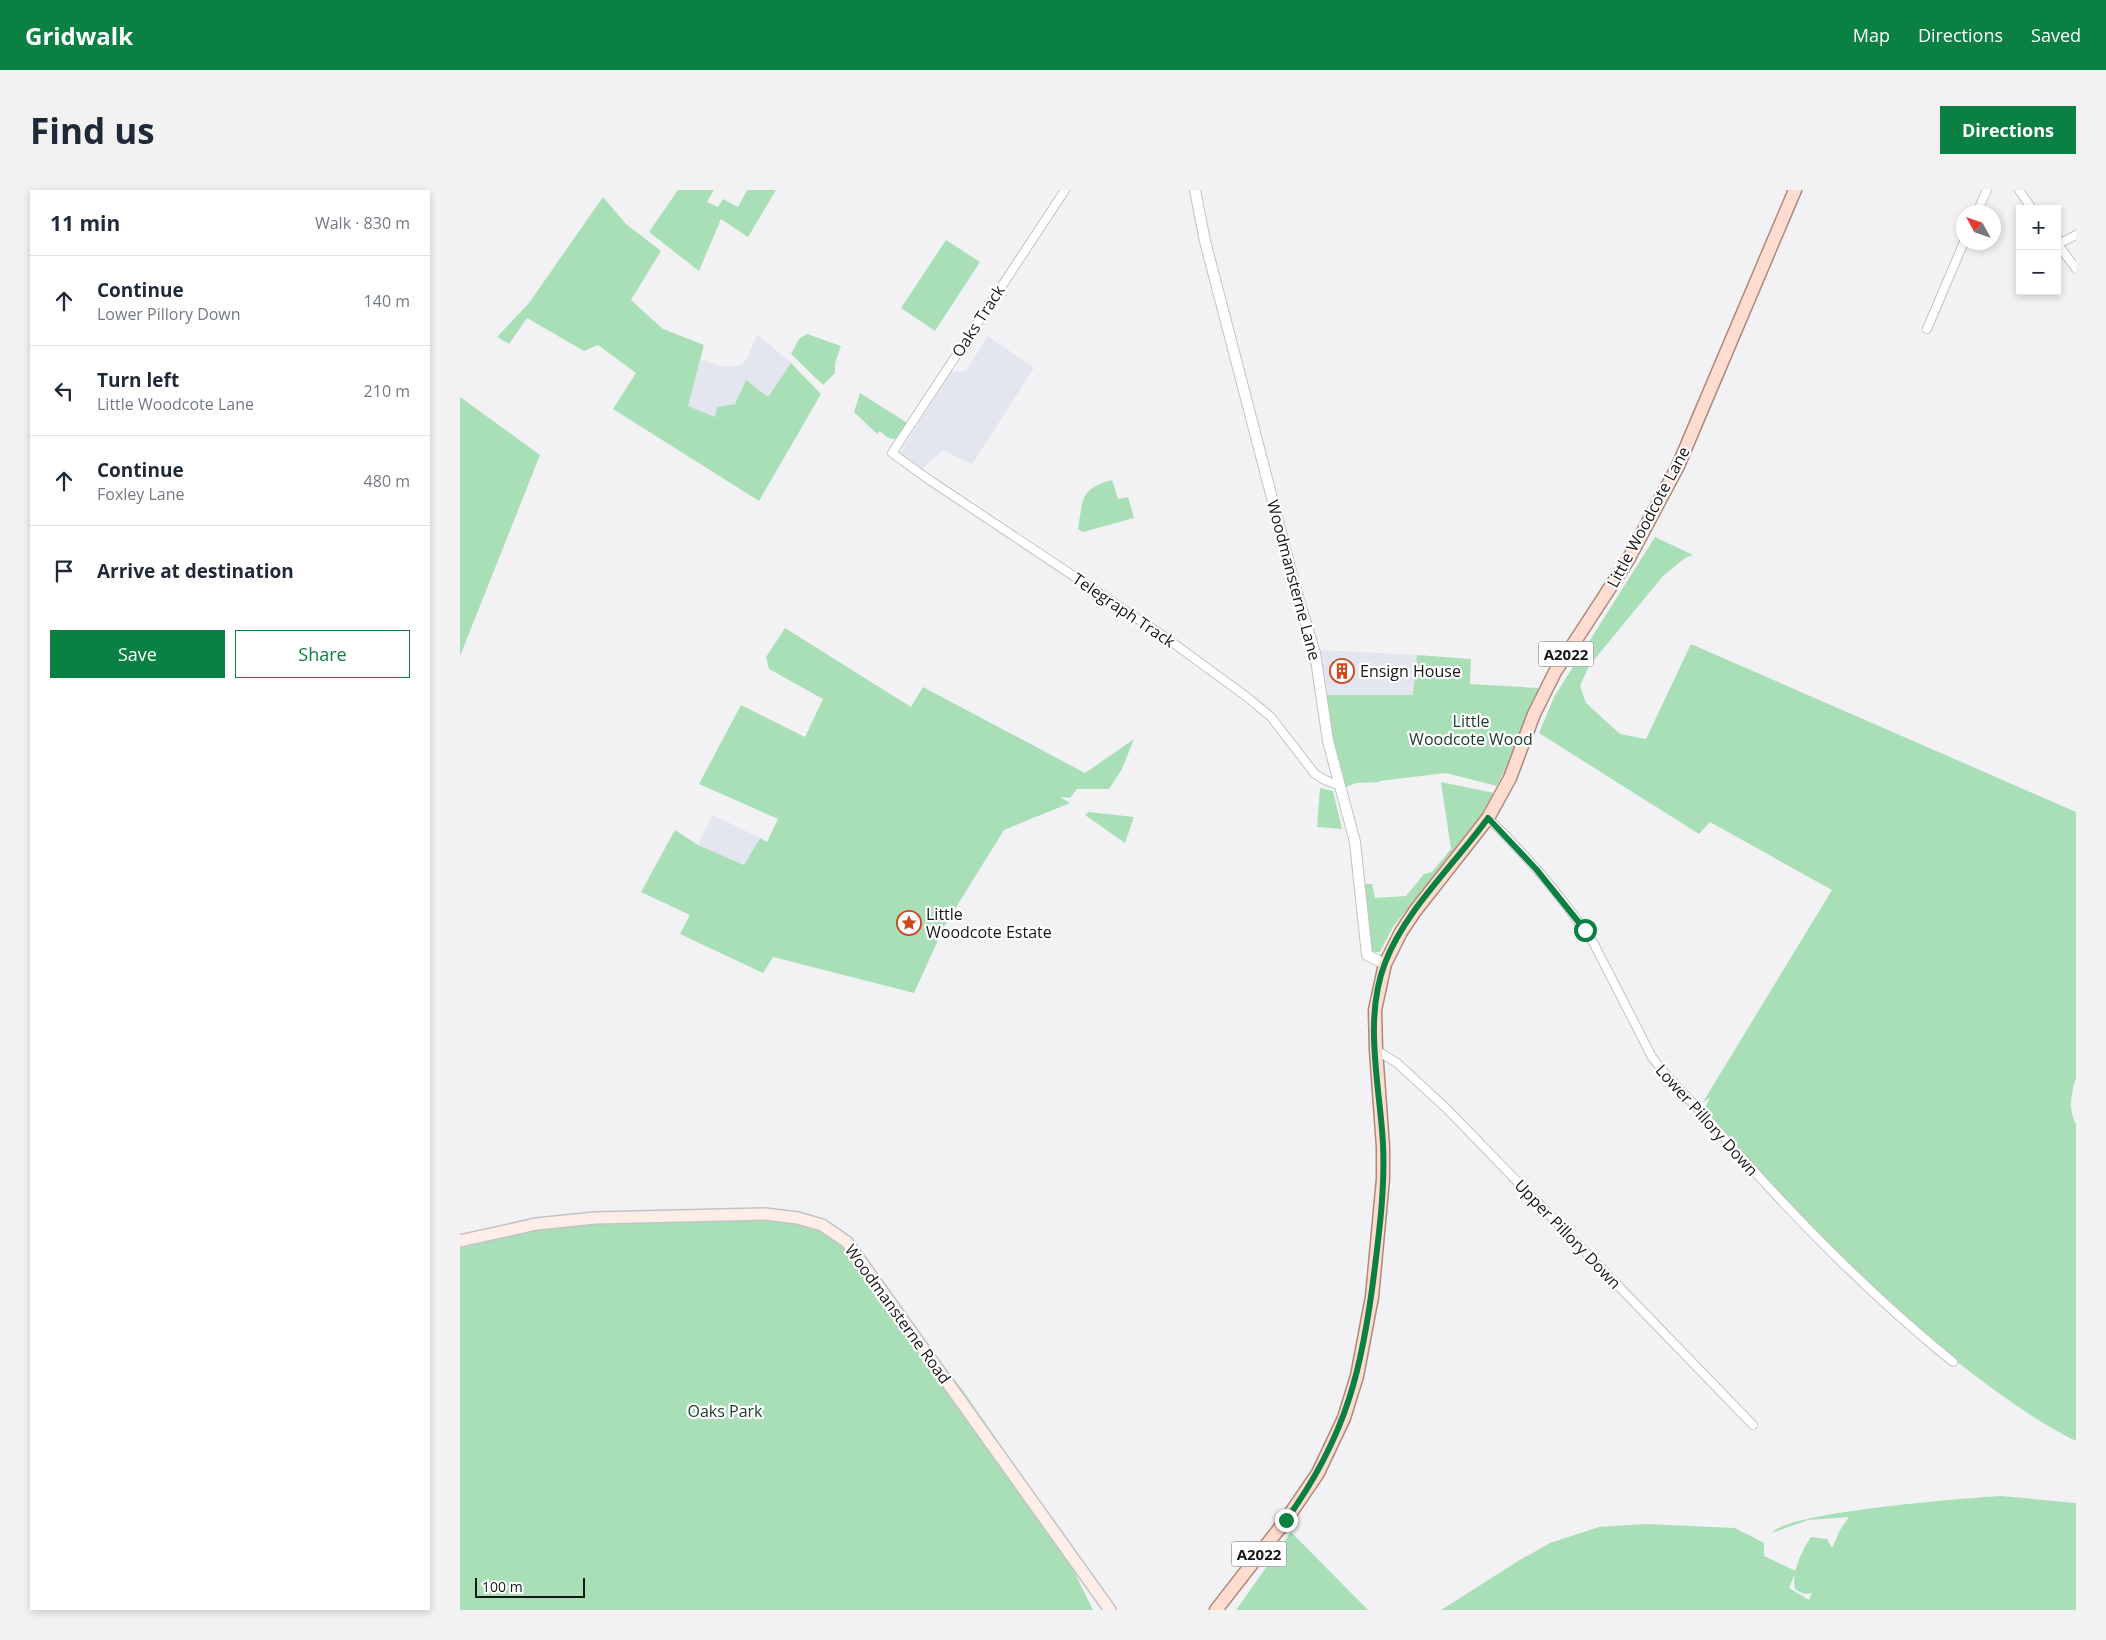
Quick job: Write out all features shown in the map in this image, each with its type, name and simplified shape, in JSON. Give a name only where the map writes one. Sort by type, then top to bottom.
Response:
[{"type":"main road","name":"Little Woodcote Lane","points":[[1376,1050],[1375,1010],[1385,964],[1401,932],[1415,911],[1488,818],[1510,778],[1534,714],[1555,672],[1628,560],[1678,466],[1795,190]]},
{"type":"main road","name":"A2022","points":[[1216,1610],[1286,1520],[1318,1473],[1344,1418],[1358,1376],[1379,1240],[1383,1179],[1383,1138],[1376,1050]]},
{"type":"main road","name":"Woodmansterne Road","points":[[460,1241],[497,1228],[595,1218],[765,1214],[798,1218],[822,1225],[848,1242],[1110,1610]]},
{"type":"street","name":"Oaks Track","points":[[892,453],[1065,190]]},
{"type":"street","name":"Woodmansterne Lane","points":[[1195,190],[1205,241],[1297,594],[1315,653],[1328,741],[1355,842],[1367,955],[1385,964]]},
{"type":"street","points":[[1981,205],[1987,190]]},
{"type":"street","points":[[2019,190],[2029,205]]},
{"type":"street","points":[[2061,242],[2076,235]]},
{"type":"street","points":[[2061,248],[2076,269]]},
{"type":"street","points":[[1927,329],[1961,250]]},
{"type":"street","name":"Telegraph Track","points":[[892,453],[1165,637],[1247,697],[1271,717],[1315,774],[1325,780],[1338,784]]},
{"type":"street","name":"Lower Pillory Down","points":[[1488,818],[1531,863],[1585,930],[1652,1057],[1662,1071],[1693,1102],[1763,1182],[1866,1288],[1913,1330],[1953,1362]]},
{"type":"street","name":"Upper Pillory Down","points":[[1376,1050],[1397,1063],[1447,1109],[1753,1425]]},
{"type":"shaded area","points":[[757,334],[791,363],[768,397],[759,389],[729,406],[715,417],[687,406],[700,359],[729,367],[742,365],[747,359]]},
{"type":"shaded area","points":[[988,336],[1034,368],[972,464],[943,450],[920,470],[899,454],[951,372],[966,371]]},
{"type":"shaded area","points":[[1319,650],[1417,655],[1413,695],[1325,695]]},
{"type":"shaded area","points":[[713,815],[760,838],[744,865],[698,845]]},
{"type":"green space","points":[[678,190],[714,190],[707,202],[718,207],[723,199],[738,207],[747,190],[776,190],[748,237],[721,219],[699,271],[649,232]]},
{"type":"green space","points":[[603,197],[626,224],[661,251],[631,300],[663,329],[704,345],[688,406],[715,417],[717,407],[735,404],[746,380],[768,397],[791,363],[821,394],[759,501],[613,409],[636,373],[598,345],[584,351],[527,318],[509,344],[497,337],[529,303]]},
{"type":"green space","points":[[946,240],[980,262],[935,331],[901,308]]},
{"type":"green space","points":[[807,334],[841,346],[835,363],[835,373],[823,385],[791,354],[799,339]]},
{"type":"green space","points":[[860,393],[909,424],[899,439],[888,438],[880,431],[877,434],[854,412]]},
{"type":"green space","points":[[460,397],[540,455],[460,656]]},
{"type":"green space","points":[[1112,480],[1118,499],[1128,497],[1134,518],[1083,532],[1078,529],[1081,510],[1088,492],[1102,483]]},
{"type":"green space","points":[[1655,537],[1693,555],[1685,558],[1663,576],[1589,666],[1580,686],[1586,703],[1620,734],[1646,739],[1691,644],[2076,812],[2076,1078],[2071,1101],[2073,1119],[2076,1124],[2076,1441],[2029,1414],[2000,1394],[1956,1361],[1888,1304],[1793,1210],[1703,1111],[1710,1098],[1703,1102],[1832,890],[1710,822],[1699,834],[1539,733],[1554,697]]},
{"type":"green space","points":[[785,628],[911,707],[923,687],[1085,773],[1134,739],[1122,769],[1109,789],[1077,789],[1070,798],[1060,797],[1070,803],[1004,830],[945,925],[914,993],[773,957],[763,973],[680,934],[690,915],[641,892],[675,830],[698,845],[744,865],[760,838],[767,842],[778,819],[699,784],[741,705],[805,737],[823,699],[769,669],[766,657]]},
{"type":"green space","name":"Little Woodcote Wood","points":[[1417,655],[1471,659],[1470,684],[1539,688],[1512,755],[1497,786],[1446,773],[1380,782],[1356,783],[1344,788],[1340,779],[1325,695],[1413,695]]},
{"type":"green space","points":[[1441,782],[1494,793],[1481,815],[1393,927],[1380,952],[1374,952],[1370,948],[1363,884],[1372,884],[1375,898],[1406,896],[1424,874],[1432,872],[1451,849]]},
{"type":"green space","points":[[1320,788],[1333,791],[1342,829],[1317,827]]},
{"type":"green space","points":[[1089,812],[1134,817],[1125,843],[1085,815]]},
{"type":"green space","name":"Oaks Park","points":[[798,1218],[847,1242],[964,1392],[1040,1502],[1093,1610],[460,1610],[460,1245],[536,1224]]},
{"type":"green space","points":[[2001,1496],[2076,1503],[2076,1610],[1441,1610],[1550,1543],[1599,1527],[1646,1524],[1735,1528],[1764,1543],[1764,1556],[1796,1571],[1804,1548],[1811,1537],[1827,1539],[1832,1548],[1840,1530],[1849,1517],[1808,1520],[1772,1533],[1784,1525],[1809,1519],[1879,1507]],"holes":[[[1795,1573],[1795,1589],[1807,1594],[1812,1593],[1809,1600],[1789,1588]]]},
{"type":"green space","points":[[1291,1532],[1368,1610],[1236,1610]]},
{"type":"place","name":"Ensign House","points":[[1342,671]]},
{"type":"place","name":"Little Woodcote Estate","points":[[909,923]]},
{"type":"route","points":[[1286,1520],[1318,1473],[1344,1418],[1358,1376],[1368,1326],[1379,1240],[1383,1179],[1383,1147],[1375,1010],[1378,987],[1392,948],[1415,911],[1488,818],[1536,869],[1585,930]]}]
